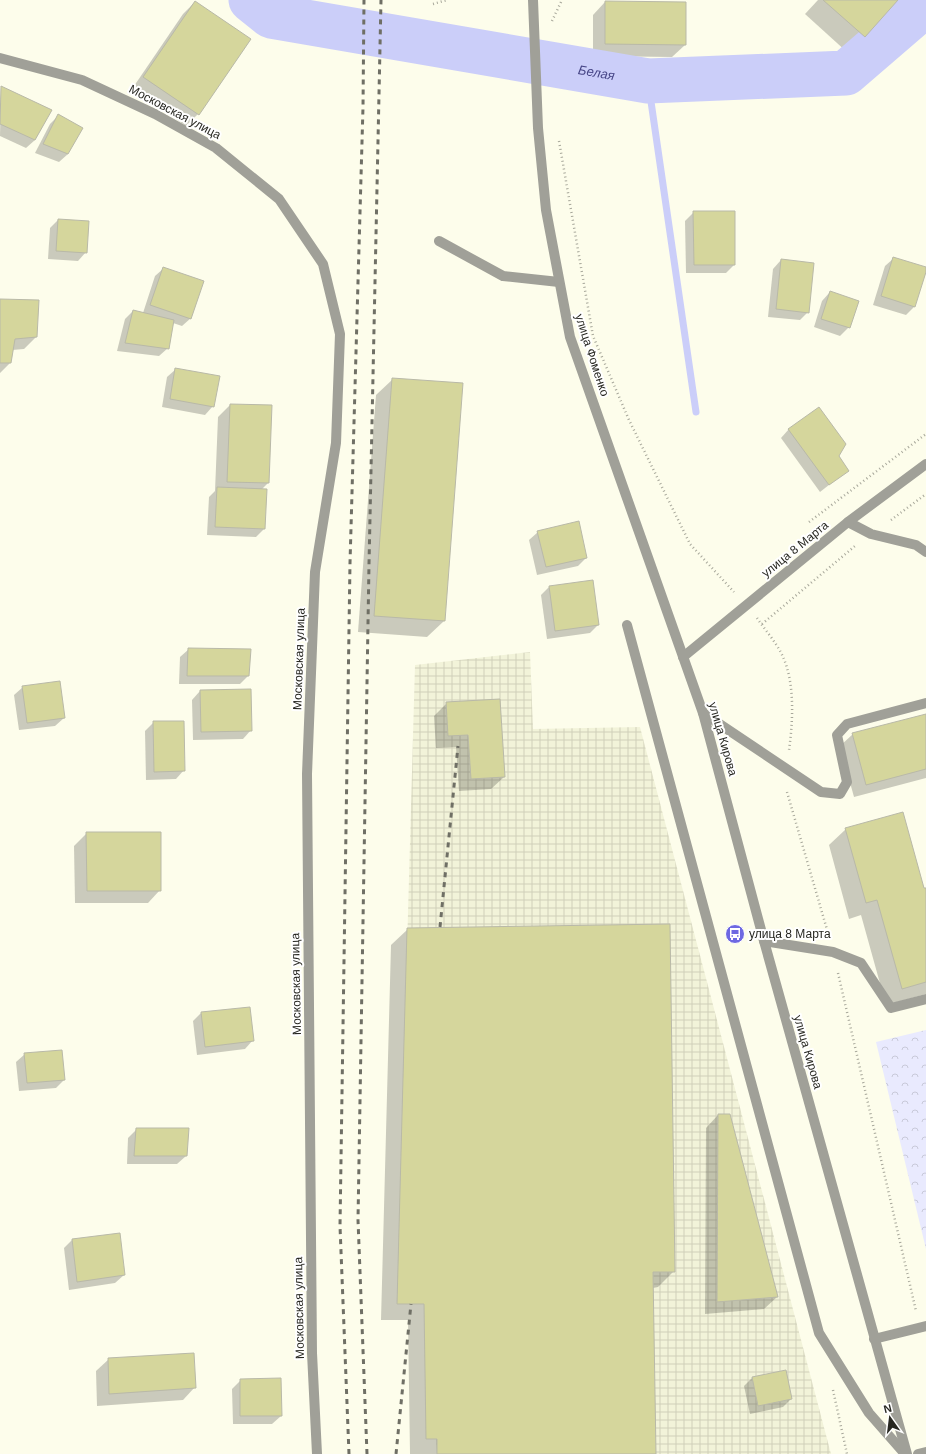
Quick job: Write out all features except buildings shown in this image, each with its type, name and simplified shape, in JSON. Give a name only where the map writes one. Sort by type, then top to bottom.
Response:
[{"type":"street","name":"улица Фоменко","points":[[533,0],[538,128],[546,210],[570,337],[683,657]]},
{"type":"street","name":"Московская улица","points":[[0,58],[82,80],[155,114],[216,148],[279,199],[323,264],[340,334],[336,443],[315,572],[307,774],[312,1353],[317,1454]]},
{"type":"street","points":[[439,241],[503,276],[559,282]]},
{"type":"street","name":"улица 8 Марта","points":[[683,657],[848,522],[926,464]]},
{"type":"street","points":[[848,522],[871,534],[916,545],[926,552]]},
{"type":"street","points":[[627,625],[819,1333],[869,1413],[906,1454]]},
{"type":"street","name":"улица Кирова","points":[[683,657],[703,713],[764,941],[906,1454]]},
{"type":"street","points":[[703,713],[821,792],[840,794],[848,782],[837,735],[847,724],[926,703]]},
{"type":"street","points":[[764,941],[833,952],[861,963],[891,1008],[926,999]]},
{"type":"street","points":[[874,1339],[926,1326]]},
{"type":"street","points":[[918,1454],[926,1452]]},
{"type":"path","points":[[433,4],[447,0]]},
{"type":"path","points":[[551,23],[562,0]]},
{"type":"path","points":[[558,134],[593,336],[629,420],[690,544],[730,588],[748,604]]},
{"type":"path","points":[[809,522],[926,434]]},
{"type":"path","points":[[762,624],[871,534],[926,494]]},
{"type":"shaded area","points":[[530,652],[533,729],[640,727],[831,1454],[437,1454],[436,1439],[426,1439],[424,1304],[397,1304],[415,665]]},
{"type":"green space","points":[[926,1030],[926,1249],[876,1042]]},
{"type":"waterway","name":"Белая","points":[[251,0],[271,16],[648,81],[846,73],[926,4]]},
{"type":"waterway","points":[[648,81],[696,412]]},
{"type":"railway","points":[[349,1454],[340,1226],[350,563],[363,107],[364,0]]},
{"type":"railway","points":[[367,1454],[358,1220],[369,564],[381,0]]},
{"type":"railway","points":[[440,927],[458,746]]},
{"type":"railway","points":[[396,1454],[411,1304]]},
{"type":"place","name":"улица 8 Марта","points":[[735,934]]}]
